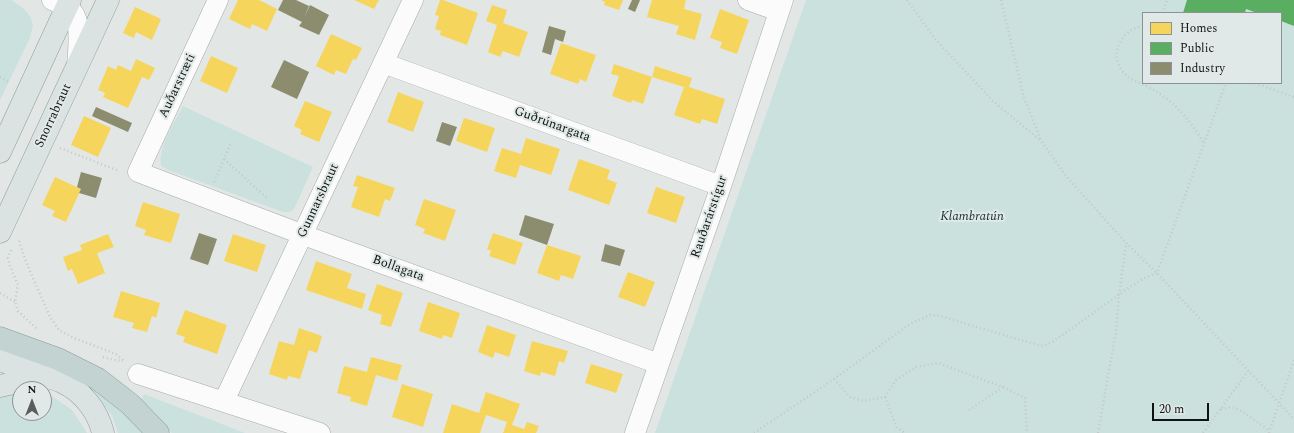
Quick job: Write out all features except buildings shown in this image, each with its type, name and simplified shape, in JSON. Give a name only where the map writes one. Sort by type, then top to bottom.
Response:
[{"type":"highway","points":[[0,338],[58,359],[98,379],[130,404],[158,433]]},
{"type":"main road","name":"Snorrabraut","points":[[9,233],[77,68],[108,0]]},
{"type":"main road","points":[[0,152],[63,2]]},
{"type":"main road","points":[[0,360],[62,382],[73,389],[87,401],[98,417],[103,433]]},
{"type":"main road","points":[[0,386],[27,380],[62,382]]},
{"type":"street","name":"Auðarstræti","points":[[138,172],[218,0]]},
{"type":"street","name":"Gunnarsbraut","points":[[224,401],[413,0]]},
{"type":"street","points":[[748,0],[781,6]]},
{"type":"street","points":[[63,2],[75,16],[78,29],[77,68]]},
{"type":"street","name":"Rauðarárstígur","points":[[634,433],[721,186],[781,6]]},
{"type":"street","name":"Guðrúnargata","points":[[383,63],[721,186]]},
{"type":"street","name":"Bollagata","points":[[138,172],[268,222],[659,364]]},
{"type":"street","points":[[138,374],[320,433]]},
{"type":"path","points":[[907,0],[935,39],[993,101],[1042,142]]},
{"type":"path","points":[[1000,0],[1024,98],[1042,142],[1066,176],[1126,243],[1294,419]]},
{"type":"path","points":[[1162,12],[1167,0]]},
{"type":"path","points":[[1142,26],[1134,28],[1122,37],[1118,45],[1117,54],[1118,62],[1122,71],[1128,77],[1142,83]]},
{"type":"path","points":[[0,77],[14,84]]},
{"type":"path","points":[[1143,84],[1152,88],[1174,105],[1196,130],[1204,144]]},
{"type":"path","points":[[754,433],[834,379],[910,324],[930,315],[940,316],[1041,346],[1051,343],[1146,277],[1156,273],[1226,84]]},
{"type":"path","points":[[1258,84],[1294,97]]},
{"type":"path","points":[[207,198],[231,143]]},
{"type":"path","points":[[57,147],[131,176],[138,172]]},
{"type":"path","points":[[224,159],[273,204],[268,222]]},
{"type":"path","points":[[9,233],[26,262],[50,317],[59,330],[74,338],[116,354],[122,360]]},
{"type":"path","points":[[1098,433],[1116,331],[1126,243]]},
{"type":"path","points":[[0,293],[15,302],[18,285],[10,266]]},
{"type":"path","points":[[1221,409],[1234,407],[1245,413],[1269,432],[1294,360]]},
{"type":"path","points":[[834,379],[850,397],[864,401],[885,397],[896,380],[916,367],[938,363],[1003,387],[1025,398],[1027,433]]},
{"type":"path","points":[[1203,433],[1248,371]]},
{"type":"path","points":[[969,410],[1003,387]]},
{"type":"path","points":[[885,397],[897,428],[905,433]]},
{"type":"green space","points":[[0,0],[11,0],[23,8],[30,16],[33,25],[30,38],[0,100]]},
{"type":"green space","name":"Klambratún","points":[[806,0],[1294,0],[1294,433],[655,433]]},
{"type":"green space","points":[[183,106],[313,167],[294,209],[290,212],[283,212],[168,170],[161,166],[164,143]]},
{"type":"green space","points":[[52,366],[90,384],[126,408],[146,433],[118,433],[112,415],[92,393]]},
{"type":"green space","points":[[12,392],[12,421],[52,421],[52,396],[72,410],[87,433],[0,433],[0,394]]},
{"type":"green space","points":[[144,394],[245,433],[172,433],[139,402]]}]
